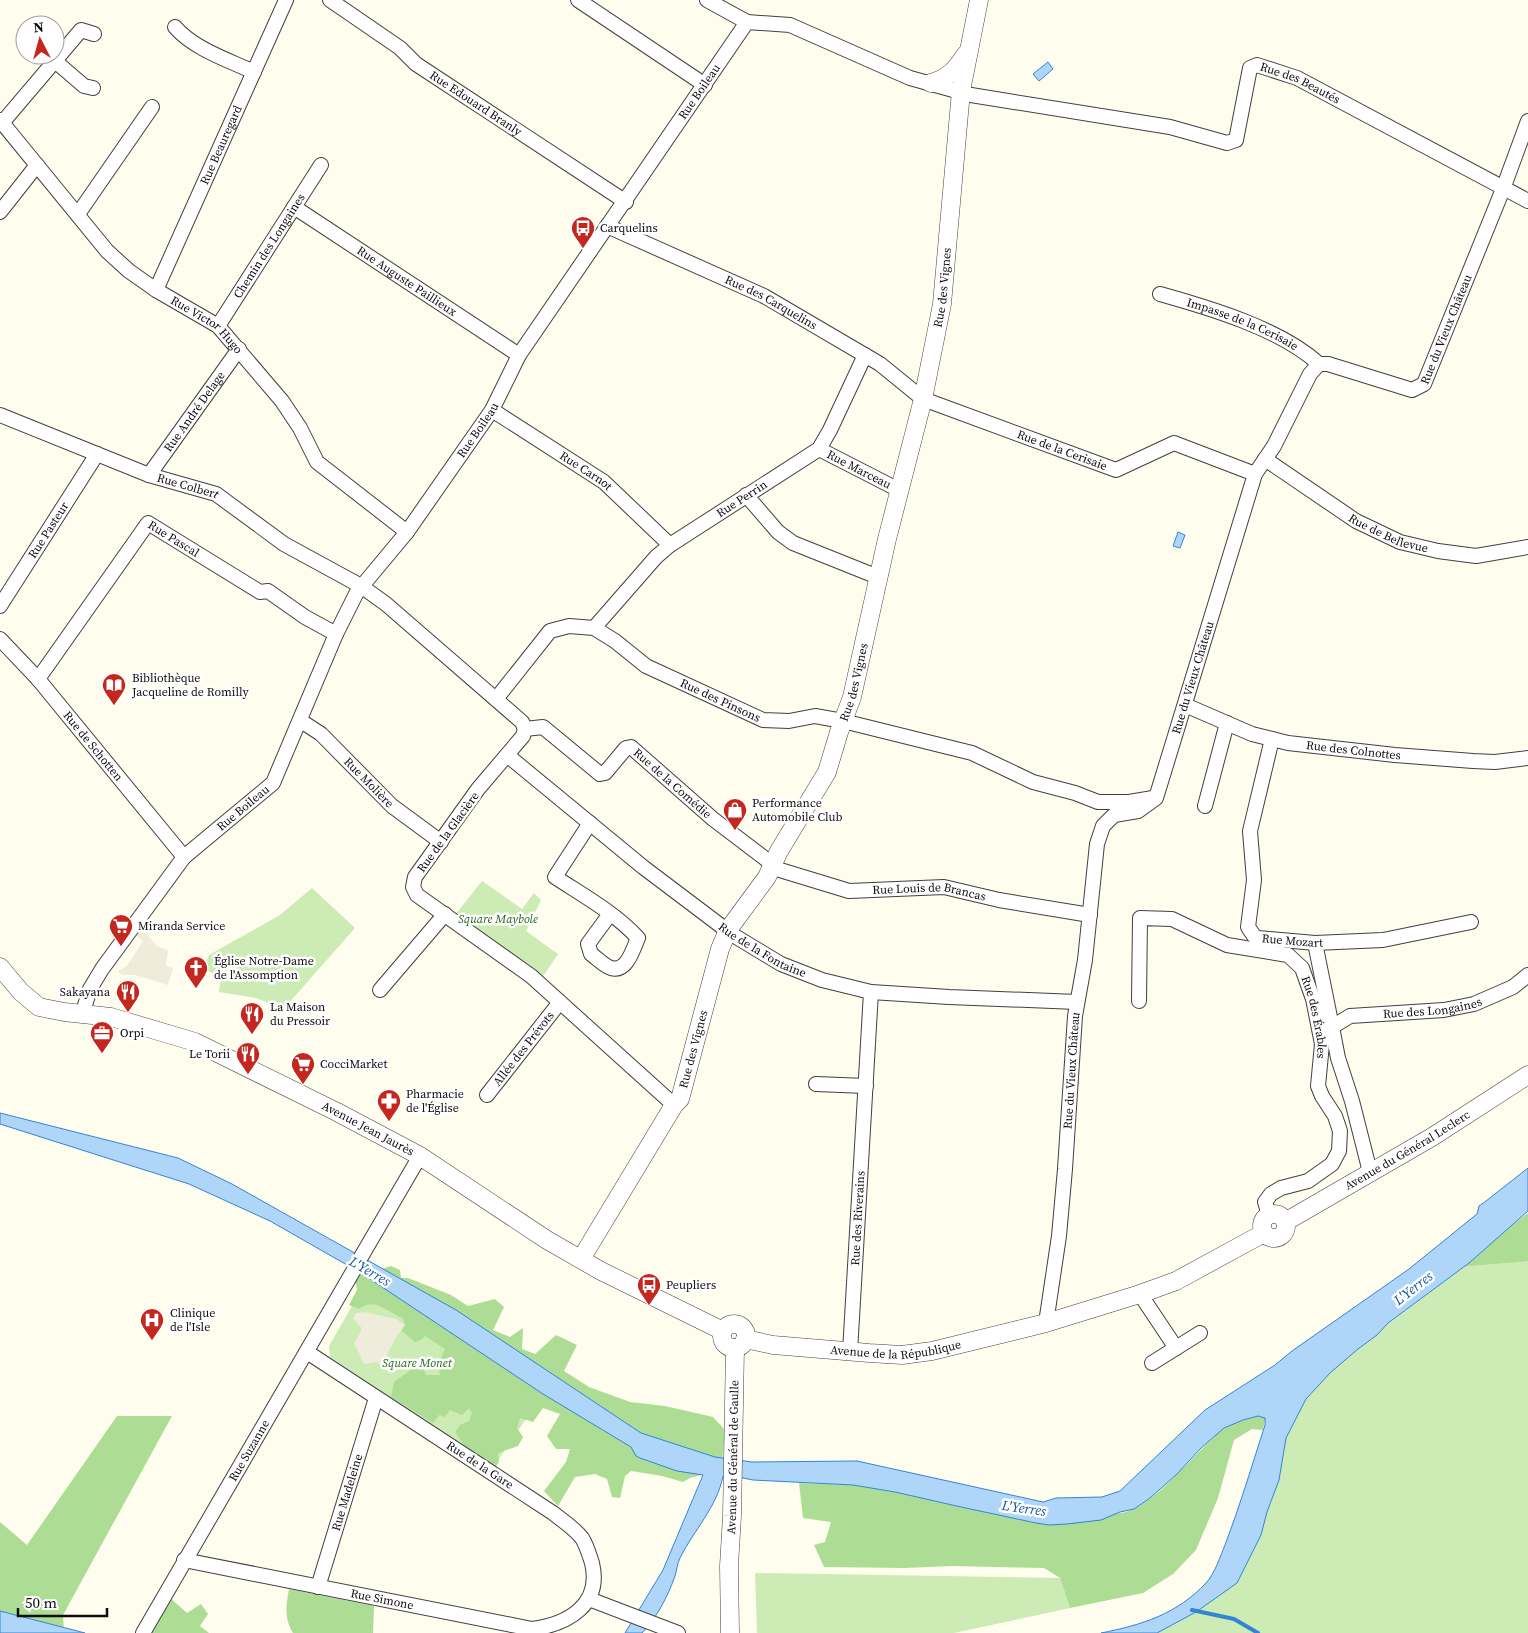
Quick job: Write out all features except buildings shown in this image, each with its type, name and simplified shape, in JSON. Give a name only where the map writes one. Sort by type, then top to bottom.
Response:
[{"type":"street","name":"Rue Beauregard","points":[[156,290],[286,0]]},
{"type":"street","name":"Rue Edouard Branly","points":[[330,0],[400,48],[416,64],[626,202]]},
{"type":"street","points":[[578,0],[705,85]]},
{"type":"street","points":[[707,0],[747,22],[790,25],[910,78],[961,91]]},
{"type":"street","name":"Rue des Vignes","points":[[581,1259],[683,1092],[720,948],[728,930],[767,877],[778,851],[827,772],[847,713],[899,490],[923,399],[942,304],[961,91],[979,0]]},
{"type":"street","name":"Rue Boileau","points":[[82,1015],[90,989],[102,969],[184,857],[273,783],[301,721],[336,634],[361,586],[369,579],[406,532],[492,410],[519,355],[607,226],[626,202],[747,22]]},
{"type":"street","points":[[175,27],[182,35],[217,55],[254,72]]},
{"type":"street","points":[[65,48],[81,30],[94,34]]},
{"type":"street","name":"Rue des Vignes","points":[[931,83],[943,80],[957,67],[969,49]]},
{"type":"street","points":[[1,121],[50,65]]},
{"type":"street","points":[[59,65],[84,86],[93,88]]},
{"type":"street","name":"Rue des Beautés","points":[[961,91],[971,95],[1170,127],[1227,143],[1236,140],[1250,68],[1257,65],[1298,78],[1503,189]]},
{"type":"street","points":[[78,214],[152,107]]},
{"type":"street","name":"Rue Victor Hugo","points":[[1,121],[108,251],[128,271],[156,290],[218,326],[282,401],[300,428],[317,462],[406,532]]},
{"type":"street","name":"Rue du Vieux Château","points":[[1046,1323],[1059,1236],[1077,1002],[1085,960],[1096,844],[1103,826],[1114,815],[1138,811],[1156,798],[1255,474],[1274,446],[1310,374],[1319,364],[1328,364],[1412,390],[1424,384],[1503,189],[1528,121]]},
{"type":"street","points":[[0,212],[5,196],[37,165]]},
{"type":"street","name":"Chemin des Longaines","points":[[218,326],[320,166]]},
{"type":"street","points":[[1503,189],[1528,201]]},
{"type":"street","name":"Rue Auguste Paillieux","points":[[294,207],[519,355]]},
{"type":"street","name":"Rue des Carquelins","points":[[607,226],[764,296],[880,364],[923,399]]},
{"type":"street","name":"Impasse de la Cerisaie","points":[[1160,294],[1251,324],[1306,352],[1319,364]]},
{"type":"street","name":"Rue André Delage","points":[[149,475],[239,349]]},
{"type":"street","name":"Rue Perrin","points":[[594,628],[656,558],[670,545],[819,449],[830,430],[865,355]]},
{"type":"street","name":"Rue de la Cerisaie","points":[[923,399],[1116,470],[1174,443],[1255,474]]},
{"type":"street","name":"Rue Carnot","points":[[492,410],[604,482],[670,545]]},
{"type":"street","name":"Rue Colbert","points":[[0,415],[149,475],[216,494],[284,544],[361,586]]},
{"type":"street","name":"Rue Marceau","points":[[819,449],[899,490]]},
{"type":"street","name":"Rue Pasteur","points":[[0,606],[98,454]]},
{"type":"street","name":"Rue de Bellevue","points":[[1265,459],[1356,520],[1400,542],[1438,551],[1476,556],[1528,547]]},
{"type":"street","points":[[746,495],[778,532],[794,543],[878,578]]},
{"type":"street","name":"Rue Pascal","points":[[38,679],[148,523],[187,549],[202,555],[260,592],[268,590],[305,617],[336,634]]},
{"type":"street","points":[[361,586],[386,604],[496,699],[522,722],[525,729]]},
{"type":"street","name":"Rue des Pinsons","points":[[496,699],[550,631],[569,626],[594,628],[615,640],[646,666],[763,720],[789,721],[815,716],[843,721],[972,753],[1033,782],[1075,793],[1098,802],[1129,802],[1156,798]]},
{"type":"street","name":"Rue de Schotten","points":[[0,639],[38,679],[184,857]]},
{"type":"street","name":"Rue des Colnottes","points":[[1185,705],[1252,734],[1288,743],[1473,761],[1495,762],[1528,758]]},
{"type":"street","name":"Rue Molière","points":[[301,721],[321,734],[392,806],[440,842]]},
{"type":"street","points":[[1205,806],[1227,723]]},
{"type":"street","name":"Rue de la Comédie","points":[[525,729],[542,727],[600,774],[605,773],[626,748],[631,747],[713,819],[773,865]]},
{"type":"street","name":"Rue de la Glacière","points":[[525,729],[523,736],[478,789],[415,877],[413,887],[417,895],[531,976],[674,1105]]},
{"type":"street","name":"Rue Mozart","points":[[1272,739],[1250,831],[1254,880],[1248,927],[1254,936],[1258,938],[1315,942],[1383,940],[1471,922]]},
{"type":"street","name":"Rue de la Fontaine","points":[[507,756],[643,867],[733,935],[781,964],[822,980],[871,992],[1077,1002]]},
{"type":"street","points":[[590,823],[555,877],[610,914]]},
{"type":"street","name":"Rue Louis de Brancas","points":[[773,865],[780,870],[849,891],[944,887],[999,900],[1090,915]]},
{"type":"street","points":[[380,990],[446,914]]},
{"type":"street","name":"Rue des Érables","points":[[1139,1001],[1140,918],[1172,919],[1227,945],[1288,955],[1302,968],[1313,999],[1322,1044],[1318,1086],[1335,1116],[1340,1131],[1339,1150],[1332,1164],[1308,1181],[1281,1188],[1272,1194],[1264,1202],[1269,1215]]},
{"type":"street","points":[[1315,942],[1338,1058],[1352,1101],[1370,1172]]},
{"type":"street","name":"Avenue Jean Jaurès","points":[[0,967],[20,992],[40,1006],[82,1015],[111,1017],[195,1042],[338,1112],[420,1156],[547,1240],[601,1271],[723,1331],[728,1326],[740,1326],[745,1332],[740,1344]]},
{"type":"street","name":"Rue des Longaines","points":[[1332,1027],[1350,1016],[1444,1010],[1474,1004],[1513,987],[1528,975]]},
{"type":"street","name":"Rue des Riverains","points":[[850,1352],[871,992]]},
{"type":"street","name":"Allée des Prévots","points":[[487,1095],[560,1002]]},
{"type":"street","name":"Avenue du Général Leclerc","points":[[1046,1323],[1176,1281],[1264,1233],[1274,1238],[1281,1236],[1285,1229],[1285,1222],[1432,1137],[1528,1075]]},
{"type":"street","points":[[816,1084],[866,1086]]},
{"type":"street","name":"Rue Suzanne","points":[[143,1633],[420,1156]]},
{"type":"street","points":[[1264,1233],[1263,1221],[1269,1215],[1276,1214],[1285,1222]]},
{"type":"street","points":[[1140,1294],[1176,1348]]},
{"type":"street","name":"Avenue de la République","points":[[740,1344],[902,1355],[932,1351],[1046,1323]]},
{"type":"street","points":[[1152,1363],[1200,1333]]},
{"type":"street","name":"Avenue du Général de Gaulle","points":[[730,1633],[729,1566],[740,1344]]},
{"type":"street","name":"Rue de la Gare","points":[[307,1352],[553,1513],[572,1528],[587,1546],[594,1577],[589,1599],[578,1613]]},
{"type":"street","name":"Rue Madeleine","points":[[318,1587],[376,1398]]},
{"type":"street","name":"Rue Simone","points":[[184,1560],[532,1629],[546,1627],[578,1613]]},
{"type":"street","points":[[589,1599],[678,1633]]},
{"type":"green space","name":"Square Maybole","points":[[482,881],[522,909],[534,893],[541,900],[526,931],[558,954],[542,978],[455,915]]},
{"type":"green space","points":[[312,888],[355,928],[279,1014],[271,1004],[256,998],[219,992],[221,977],[204,969],[209,955],[280,915]]},
{"type":"green space","points":[[1528,1213],[1528,1261],[1457,1267]]},
{"type":"green space","points":[[1528,1260],[1528,1633],[1157,1633],[1196,1612],[1237,1583],[1261,1535],[1279,1480],[1286,1438],[1306,1399],[1330,1373],[1377,1335],[1388,1323],[1469,1263]]},
{"type":"green space","points":[[391,1266],[400,1270],[401,1278],[408,1278],[451,1295],[468,1306],[495,1299],[504,1307],[493,1330],[510,1337],[523,1328],[522,1349],[535,1354],[556,1335],[577,1345],[564,1371],[589,1387],[630,1402],[665,1406],[713,1417],[725,1430],[722,1463],[712,1472],[683,1482],[662,1476],[631,1471],[625,1476],[620,1498],[612,1497],[607,1479],[595,1474],[575,1477],[558,1506],[544,1491],[566,1462],[570,1449],[556,1449],[547,1436],[560,1414],[543,1408],[533,1422],[520,1418],[517,1428],[523,1437],[518,1446],[498,1453],[499,1462],[494,1469],[468,1451],[455,1432],[460,1425],[469,1421],[472,1413],[469,1408],[462,1415],[450,1410],[445,1417],[439,1415],[433,1423],[391,1397],[394,1382],[416,1366],[424,1369],[426,1375],[440,1375],[438,1364],[445,1349],[425,1336],[415,1342],[401,1330],[405,1325],[403,1318],[381,1307],[371,1304],[359,1309],[349,1305],[357,1290],[356,1284],[350,1280],[357,1269],[378,1270]]},
{"type":"green space","name":"Square Monet","points":[[368,1278],[543,1394],[494,1466],[330,1357],[329,1346]]},
{"type":"green space","points":[[117,1416],[172,1416],[63,1615],[64,1633],[0,1633],[0,1522],[27,1545]]},
{"type":"green space","points":[[1258,1416],[1265,1418],[1263,1430],[1252,1429],[1234,1440],[1218,1498],[1196,1550],[1173,1574],[1143,1593],[1070,1608],[1060,1578],[1044,1568],[951,1566],[904,1568],[824,1567],[814,1545],[825,1542],[831,1522],[803,1518],[799,1483],[853,1485],[1049,1525],[1126,1512],[1149,1500],[1160,1491],[1223,1429],[1237,1422]]},
{"type":"green space","points":[[755,1573],[1060,1578],[1070,1608],[954,1633],[757,1633]]},
{"type":"green space","points":[[289,1589],[374,1606],[373,1633],[293,1633],[287,1617]]},
{"type":"green space","points":[[169,1597],[187,1613],[201,1604],[208,1614],[200,1626],[209,1633],[151,1633]]},
{"type":"shaded area","points":[[139,926],[157,946],[168,950],[166,966],[173,968],[168,985],[135,975],[122,975],[118,971],[127,966],[143,941],[132,933]]},
{"type":"shaded area","points":[[365,1312],[396,1319],[405,1325],[395,1339],[382,1365],[376,1362],[364,1364],[354,1343],[361,1331],[361,1327],[353,1319],[356,1313]]},
{"type":"water","points":[[1048,62],[1053,69],[1039,81],[1033,74]]},
{"type":"water","points":[[1178,532],[1185,535],[1180,548],[1173,546]]},
{"type":"water","name":"L'Yerres","points":[[0,1113],[178,1158],[232,1184],[456,1310],[641,1433],[715,1457],[752,1462],[857,1461],[1043,1502],[1056,1498],[1102,1497],[1120,1491],[1205,1410],[1275,1365],[1409,1269],[1477,1214],[1479,1206],[1528,1168],[1528,1211],[1469,1263],[1388,1323],[1377,1335],[1330,1373],[1306,1399],[1286,1438],[1279,1480],[1261,1535],[1237,1583],[1196,1612],[1157,1633],[1101,1633],[1158,1617],[1183,1603],[1206,1583],[1215,1570],[1236,1515],[1265,1425],[1265,1418],[1258,1416],[1224,1428],[1201,1448],[1177,1474],[1150,1498],[1134,1509],[1120,1512],[1101,1520],[1067,1524],[1049,1525],[1036,1523],[895,1492],[853,1485],[753,1480],[723,1476],[716,1498],[680,1558],[672,1584],[657,1614],[642,1633],[625,1633],[663,1570],[703,1475],[677,1471],[636,1456],[631,1447],[543,1394],[361,1273],[354,1266],[347,1265],[270,1221],[189,1184],[0,1124]]},
{"type":"water","points":[[0,1611],[85,1633],[0,1633]]},
{"type":"waterway","points":[[1192,1610],[1234,1619],[1258,1633]]},
{"type":"place","name":"Carquelins","points":[[583,249]]},
{"type":"place","name":"Bibliothèque Jacqueline de Romilly","points":[[114,706]]},
{"type":"place","name":"Performance Automobile Club","points":[[735,831]]},
{"type":"place","name":"Miranda Service","points":[[121,947]]},
{"type":"place","name":"Église Notre-Dame de l'Assomption","points":[[196,989]]},
{"type":"place","name":"Sakayana","points":[[128,1013]]},
{"type":"place","name":"La Maison du Pressoir","points":[[252,1035]]},
{"type":"place","name":"Orpi","points":[[102,1054]]},
{"type":"place","name":"Le Torii","points":[[248,1075]]},
{"type":"place","name":"CocciMarket","points":[[303,1085]]},
{"type":"place","name":"Pharmacie de l'Église","points":[[389,1122]]},
{"type":"place","name":"Peupliers","points":[[649,1306]]},
{"type":"place","name":"Clinique de l'Isle","points":[[152,1341]]}]
